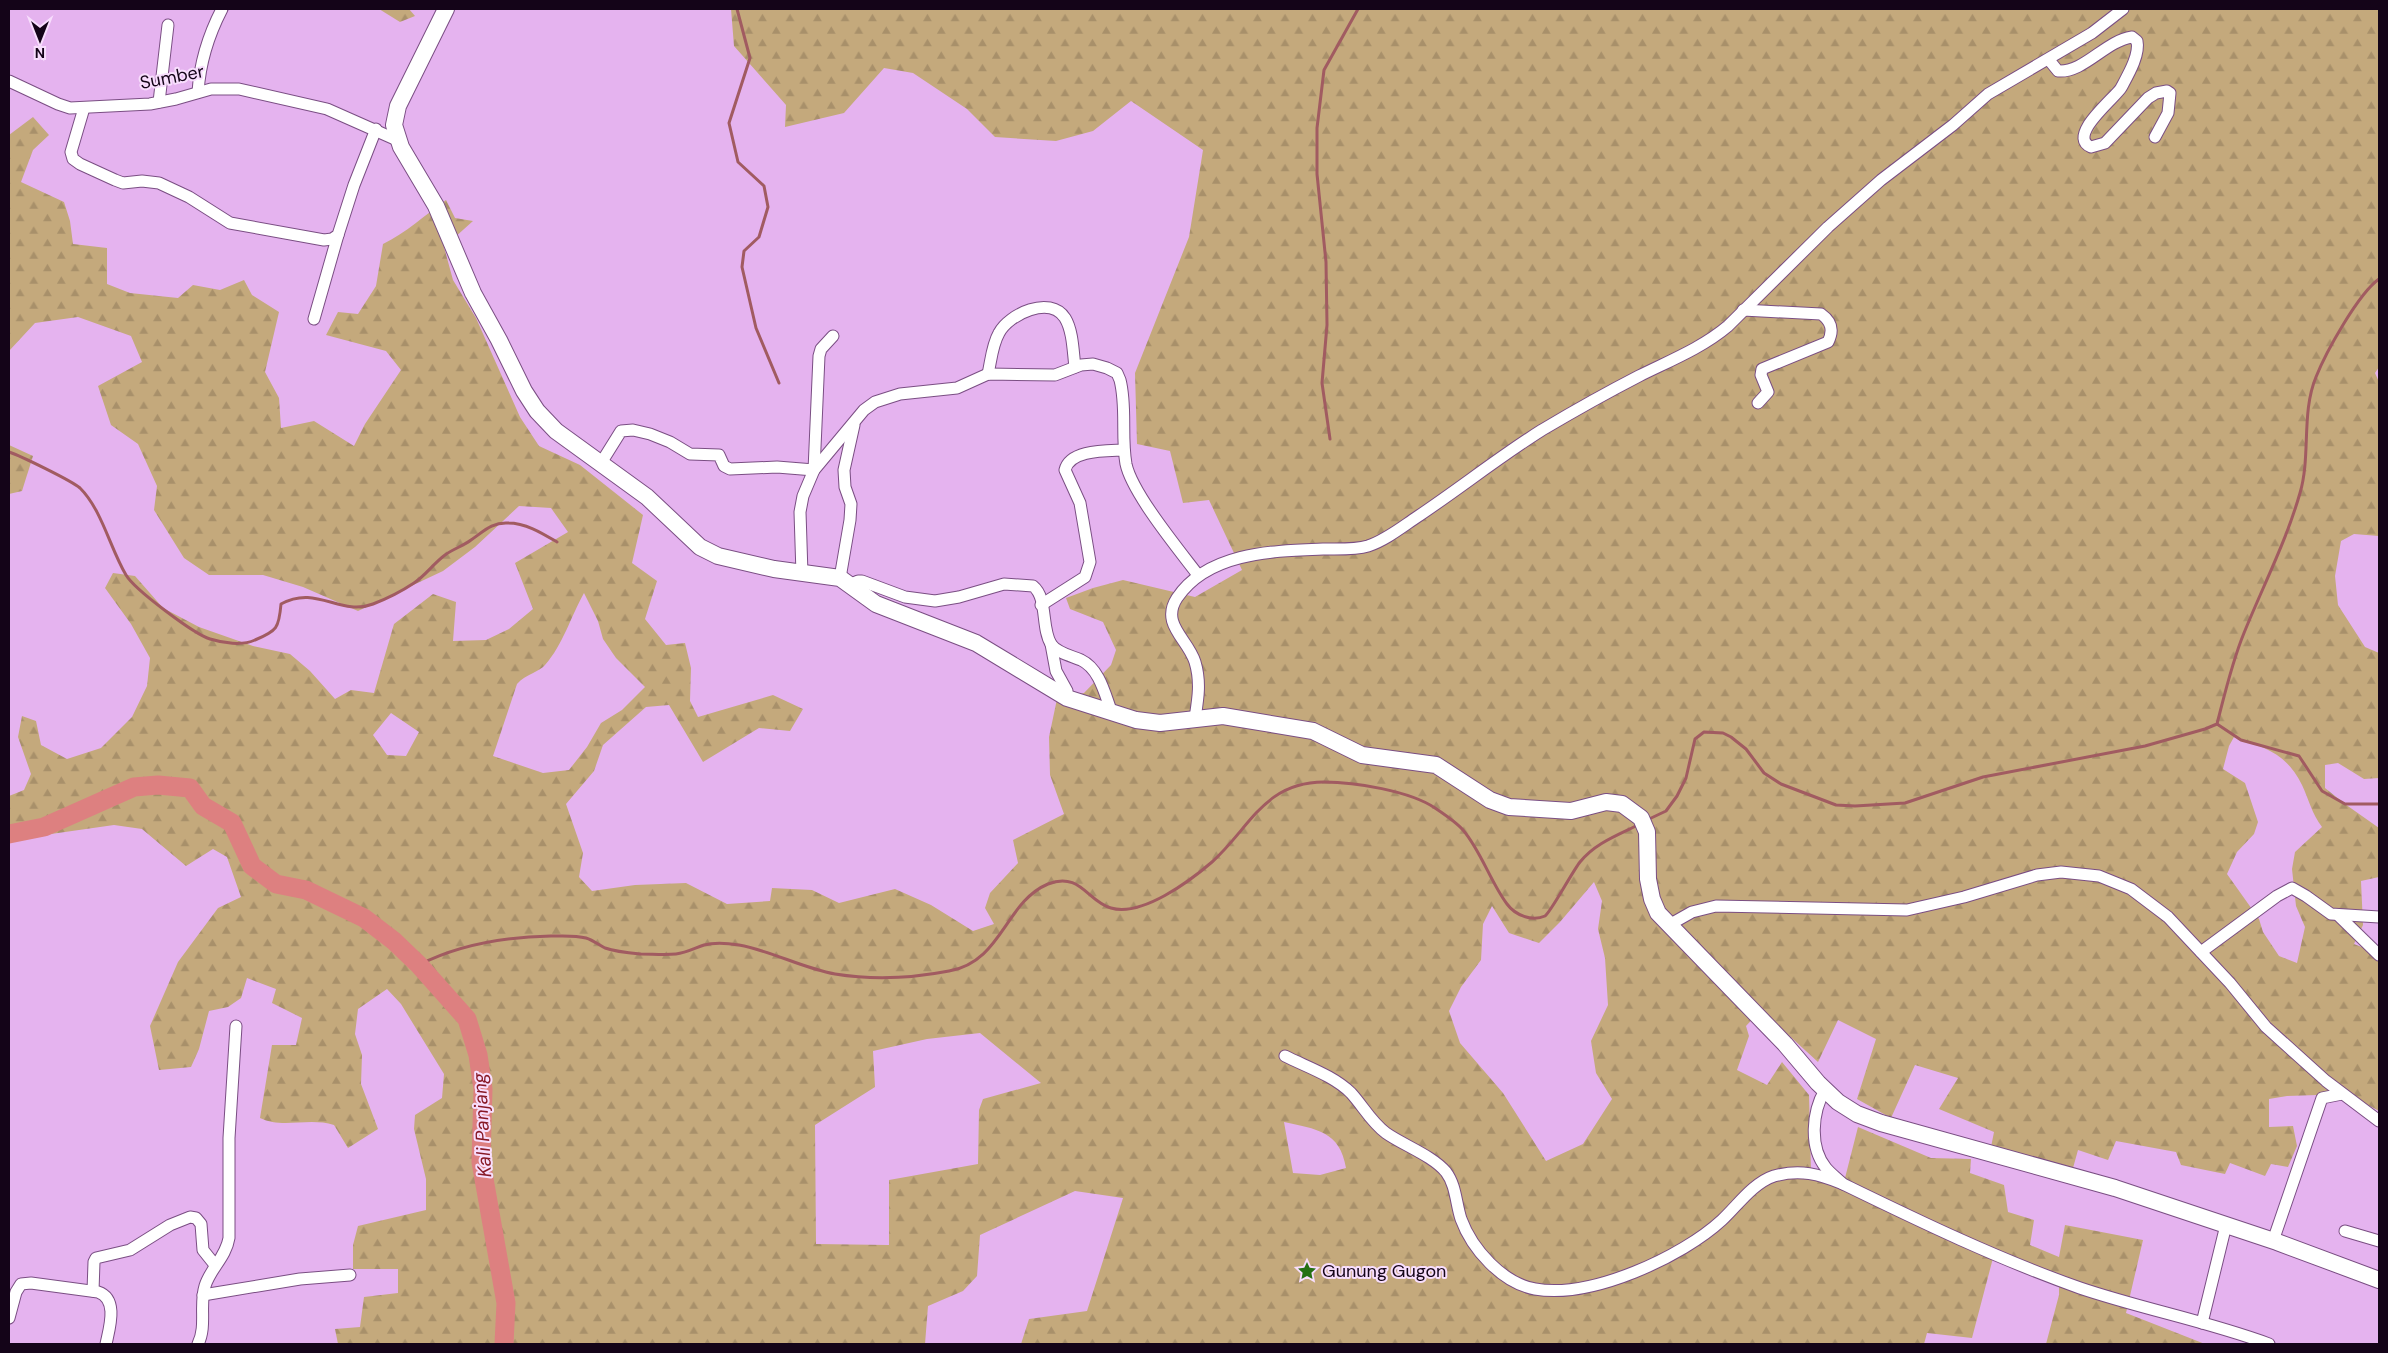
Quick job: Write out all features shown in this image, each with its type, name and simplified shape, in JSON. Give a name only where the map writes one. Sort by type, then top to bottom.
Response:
[{"type":"street","points":[[198,92],[201,62],[205,46],[222,9]]},
{"type":"street","points":[[446,9],[398,106],[394,125],[397,140],[436,206],[472,293],[529,400],[556,431],[647,497],[700,547],[712,554],[802,574],[845,581],[862,581],[905,597],[934,601],[959,597],[1002,584],[1035,587],[1051,644],[1056,671],[1066,691],[1067,698]]},
{"type":"street","points":[[1195,718],[1200,690],[1198,672],[1192,653],[1176,631],[1172,610],[1177,598],[1198,575],[1220,564],[1242,558],[1274,552],[1360,548],[1383,539],[1541,431],[1601,395],[1676,358],[1715,336],[1828,227],[1881,180],[1953,125],[1988,94],[2092,33],[2123,9]]},
{"type":"street","points":[[159,102],[168,25]]},
{"type":"street","points":[[2048,60],[2058,71],[2071,70],[2122,38],[2132,37],[2137,41],[2139,51],[2120,89],[2097,112],[2090,123],[2084,134],[2084,140],[2091,147],[2105,143],[2148,98],[2156,93],[2166,91],[2170,93],[2170,104],[2155,137]]},
{"type":"street","name":"Sumber","points":[[9,81],[64,106],[84,108],[159,102],[189,96],[198,92],[224,88],[238,89],[311,105],[345,115],[397,140]]},
{"type":"street","points":[[84,108],[71,152],[73,159],[80,164],[123,183],[142,180],[159,183],[189,197],[230,223],[324,240],[332,239],[338,235]]},
{"type":"street","points":[[314,320],[354,185],[376,129]]},
{"type":"street","points":[[988,374],[1000,331],[1020,312],[1048,308],[1063,315],[1073,345],[1075,367]]},
{"type":"street","points":[[1743,310],[1821,314],[1828,319],[1832,328],[1828,342],[1762,369],[1761,375],[1768,392],[1758,403]]},
{"type":"street","points":[[814,470],[819,356],[822,349],[833,336]]},
{"type":"street","points":[[802,574],[800,512],[803,496],[814,470],[864,410],[875,402],[888,397],[957,388],[988,374],[1055,375],[1075,367],[1093,364],[1107,368],[1117,374],[1122,386],[1126,466],[1134,484],[1168,536],[1198,575]]},
{"type":"street","points":[[845,581],[850,504],[844,470],[855,421]]},
{"type":"street","points":[[602,463],[621,432],[633,430],[658,437],[690,454],[719,455],[724,466],[730,469],[776,467],[814,470]]},
{"type":"street","points":[[1041,605],[1085,577],[1090,562],[1080,503],[1066,466],[1074,458],[1083,455],[1124,450]]},
{"type":"street","points":[[845,581],[876,604],[976,643],[1067,698],[1136,720],[1160,723],[1223,716],[1290,726],[1324,735],[1362,755],[1436,765],[1478,793],[1503,806],[1578,811],[1611,802],[1626,806],[1643,822],[1648,839],[1650,893],[1658,913],[1739,995],[1825,1090],[1838,1102],[1857,1114],[1881,1123],[2115,1188],[2273,1241],[2379,1280]]},
{"type":"street","points":[[1051,644],[1058,650],[1081,661],[1092,670],[1100,681],[1112,713]]},
{"type":"street","points":[[1669,925],[1692,912],[1716,906],[1907,910],[1964,897],[2037,875],[2061,872],[2099,876],[2131,890],[2168,917],[2230,983],[2266,1027],[2342,1094],[2379,1121]]},
{"type":"street","points":[[2201,952],[2287,890],[2296,890],[2327,912],[2339,916],[2379,917]]},
{"type":"street","points":[[2339,916],[2379,955]]},
{"type":"street","points":[[198,1344],[202,1332],[203,1295],[215,1264],[226,1251],[230,1231],[229,1138],[236,1026]]},
{"type":"street","points":[[1286,1056],[1328,1077],[1351,1093],[1364,1112],[1384,1132],[1426,1157],[1446,1172],[1454,1188],[1461,1218],[1471,1239],[1485,1257],[1504,1274],[1519,1284],[1536,1289],[1572,1288],[1594,1284],[1647,1267],[1700,1238],[1722,1220],[1754,1188],[1772,1177],[1807,1172],[1843,1184],[1970,1244],[2061,1280],[2158,1312],[2237,1332],[2269,1344]]},
{"type":"street","points":[[1825,1090],[1814,1118],[1818,1153],[1826,1169],[1843,1184]]},
{"type":"street","points":[[2273,1241],[2322,1098],[2342,1094]]},
{"type":"street","points":[[93,1291],[94,1262],[96,1258],[130,1250],[170,1226],[190,1217],[196,1218],[201,1224],[203,1250],[215,1264]]},
{"type":"street","points":[[2202,1323],[2226,1226]]},
{"type":"street","points":[[2345,1231],[2379,1241]]},
{"type":"street","points":[[203,1295],[316,1277],[350,1275]]},
{"type":"street","points":[[9,1318],[16,1292],[21,1284],[31,1283],[93,1291],[103,1294],[109,1303],[111,1316],[106,1344]]},
{"type":"green space","points":[[379,9],[409,9],[415,16],[400,22]]},
{"type":"green space","points":[[731,9],[2379,9],[2379,367],[2375,373],[2379,382],[2379,536],[2354,534],[2341,541],[2335,576],[2338,605],[2365,647],[2379,653],[2379,778],[2364,779],[2338,763],[2325,765],[2325,788],[2379,828],[2379,877],[2361,881],[2363,925],[2354,944],[2379,954],[2379,1111],[2348,1094],[2287,1096],[2269,1099],[2269,1127],[2293,1126],[2297,1146],[2288,1167],[2271,1164],[2265,1176],[2230,1163],[2225,1174],[2181,1165],[2176,1152],[2116,1141],[2108,1160],[2078,1150],[2073,1168],[1991,1147],[1994,1132],[1939,1109],[1958,1078],[1915,1065],[1891,1118],[1857,1099],[1876,1039],[1838,1020],[1818,1062],[1761,1010],[1746,1026],[1749,1036],[1737,1070],[1767,1085],[1782,1062],[1809,1095],[1811,1170],[1845,1178],[1858,1127],[1931,1158],[1971,1159],[1970,1173],[2004,1185],[2008,1212],[2034,1220],[2030,1245],[2059,1257],[2065,1225],[2143,1240],[2126,1313],[2205,1344],[2046,1344],[2059,1295],[2059,1279],[1993,1258],[1972,1338],[1927,1333],[1924,1344],[1021,1344],[1029,1319],[1087,1311],[1123,1198],[1075,1191],[980,1235],[977,1276],[963,1291],[928,1306],[925,1344],[338,1344],[335,1329],[360,1327],[364,1297],[398,1293],[398,1269],[353,1269],[353,1245],[358,1226],[426,1210],[426,1179],[414,1129],[415,1115],[442,1098],[444,1074],[401,1004],[387,989],[358,1009],[355,1034],[362,1055],[361,1084],[378,1129],[348,1148],[334,1125],[315,1122],[277,1123],[260,1118],[272,1045],[296,1045],[302,1018],[272,1003],[276,989],[247,978],[241,998],[228,1007],[209,1011],[199,1049],[191,1067],[159,1070],[150,1026],[178,962],[218,908],[241,897],[227,857],[213,849],[186,866],[142,829],[114,825],[9,840],[9,796],[24,790],[31,774],[18,737],[22,716],[36,721],[41,745],[67,759],[101,748],[132,717],[147,686],[150,658],[131,624],[105,588],[113,573],[135,576],[163,608],[199,627],[253,646],[290,654],[310,671],[335,699],[351,690],[374,693],[394,624],[433,594],[456,602],[453,641],[486,640],[509,629],[533,609],[515,563],[568,532],[551,508],[519,506],[475,547],[443,571],[358,611],[303,587],[263,575],[209,575],[184,558],[154,510],[157,486],[138,444],[111,425],[98,386],[142,362],[131,336],[78,317],[35,323],[9,351],[9,135],[33,117],[49,135],[33,150],[21,182],[64,202],[70,221],[73,244],[107,248],[107,284],[130,293],[178,298],[193,285],[220,290],[244,280],[252,295],[279,312],[265,372],[279,398],[281,428],[314,421],[354,446],[365,424],[401,370],[386,351],[326,335],[338,312],[358,314],[376,286],[383,244],[408,229],[446,200],[455,218],[473,221],[444,247],[453,280],[476,318],[520,417],[539,446],[580,465],[643,515],[632,563],[657,581],[645,619],[666,645],[685,643],[691,668],[690,701],[698,717],[773,695],[803,709],[790,731],[759,728],[703,762],[669,705],[646,707],[603,745],[594,771],[566,804],[583,853],[579,877],[592,891],[635,885],[686,883],[727,904],[770,901],[772,888],[812,890],[839,903],[895,889],[931,905],[973,931],[994,924],[985,908],[990,893],[1018,863],[1013,840],[1064,814],[1050,775],[1049,737],[1057,699],[1084,693],[1111,665],[1116,650],[1103,622],[1070,609],[1066,598],[1123,580],[1195,597],[1242,570],[1209,500],[1183,503],[1170,451],[1137,444],[1135,373],[1189,237],[1203,150],[1131,101],[1093,131],[1056,141],[995,137],[967,109],[913,73],[884,68],[844,113],[785,127],[786,105],[734,46]],"holes":[[[584,593],[598,621],[603,639],[616,658],[645,687],[622,710],[601,723],[587,747],[569,770],[543,773],[493,756],[517,684],[542,667],[551,657],[557,649]],[[391,713],[419,732],[406,756],[387,755],[373,735]],[[2234,737],[2256,744],[2274,753],[2296,774],[2322,827],[2295,852],[2292,869],[2296,906],[2305,927],[2297,963],[2279,956],[2263,932],[2259,919],[2227,874],[2237,852],[2254,834],[2258,822],[2245,783],[2223,769],[2229,746]],[[1594,882],[1602,901],[1598,929],[1605,958],[1608,1005],[1591,1041],[1596,1073],[1612,1099],[1583,1144],[1546,1161],[1503,1093],[1460,1043],[1449,1011],[1461,987],[1481,960],[1483,924],[1492,906],[1509,933],[1539,943],[1560,922]],[[980,1033],[1041,1083],[983,1099],[979,1110],[978,1164],[889,1180],[889,1245],[816,1244],[815,1125],[875,1087],[873,1051],[927,1039]],[[1284,1122],[1316,1130],[1332,1139],[1338,1146],[1346,1168],[1320,1175],[1293,1173]]]},
{"type":"green space","points":[[9,445],[33,456],[22,491],[9,494]]},
{"type":"waterway","points":[[737,9],[750,58],[729,123],[738,162],[764,186],[768,207],[759,237],[744,251],[742,267],[756,328],[779,383]]},
{"type":"waterway","points":[[1330,439],[1322,383],[1327,325],[1326,262],[1317,174],[1317,128],[1324,70],[1358,9]]},
{"type":"waterway","points":[[1647,820],[1666,811],[1677,796],[1686,778],[1695,739],[1704,732],[1723,733],[1731,737],[1746,749],[1764,773],[1781,784],[1836,805],[1855,806],[1905,803],[1983,777],[2145,746],[2217,724],[2240,644],[2281,546],[2300,493],[2305,464],[2309,405],[2316,377],[2327,353],[2352,310],[2379,279]]},
{"type":"waterway","points":[[9,452],[46,469],[80,488],[94,507],[120,564],[132,582],[152,601],[191,629],[210,639],[227,643],[250,642],[268,634],[278,624],[281,604],[294,599],[306,597],[350,607],[361,607],[383,600],[418,580],[448,553],[497,524],[515,523],[534,529],[557,542]]},
{"type":"waterway","points":[[2217,724],[2241,740],[2299,756],[2322,791],[2345,804],[2379,804]]},
{"type":"waterway","points":[[419,965],[450,952],[483,943],[517,938],[577,936],[594,941],[605,948],[641,954],[676,954],[708,944],[735,944],[763,951],[823,971],[849,976],[892,977],[949,971],[967,965],[981,956],[1022,904],[1048,884],[1059,881],[1068,881],[1076,884],[1103,905],[1111,908],[1137,907],[1151,902],[1179,887],[1212,862],[1272,798],[1304,784],[1324,782],[1351,784],[1397,792],[1435,808],[1463,830],[1481,857],[1501,896],[1510,908],[1529,918],[1540,918],[1548,913],[1576,867],[1586,855],[1607,840],[1640,824]]},
{"type":"waterway","name":"Kali Panjang","points":[[9,834],[44,827],[134,787],[158,785],[190,788],[203,806],[232,823],[252,866],[276,884],[306,890],[364,918],[394,941],[419,965],[467,1019],[478,1055],[483,1089],[481,1162],[506,1303],[504,1344]]},
{"type":"place","name":"Gunung Gugon","points":[[1307,1271]]}]
